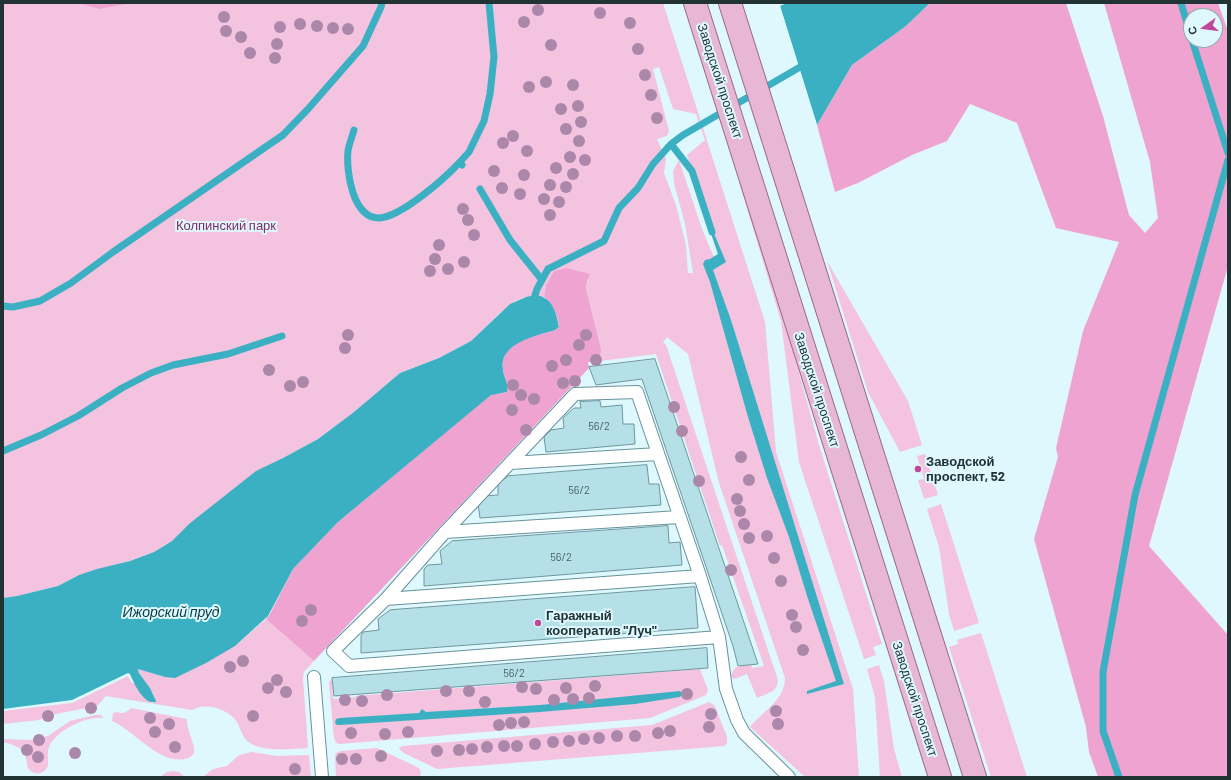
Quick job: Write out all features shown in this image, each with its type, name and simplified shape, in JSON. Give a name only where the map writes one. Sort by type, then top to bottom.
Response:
[{"type":"main road","name":"Заводской проспект","points":[[695,3],[940,777]]},
{"type":"main road","points":[[732,11],[975,777]]},
{"type":"lane","points":[[718,637],[349,666],[333,651],[386,599],[445,532],[575,394],[637,392],[700,576],[718,637],[726,688],[737,720],[744,733],[789,777]]},
{"type":"lane","points":[[510,463],[658,454]]},
{"type":"lane","points":[[445,532],[680,517]]},
{"type":"lane","points":[[386,599],[700,576]]},
{"type":"lane","points":[[314,676],[322,777]]},
{"type":"green space","name":"Колпинский парк","points":[[3,3],[663,3],[765,322],[776,452],[853,689],[859,777],[805,777],[750,727],[777,699],[784,686],[785,678],[719,483],[688,354],[667,337],[663,342],[666,345],[777,677],[778,682],[773,691],[757,698],[747,674],[735,679],[731,677],[734,670],[738,667],[751,665],[752,668],[764,666],[722,545],[720,546],[656,354],[600,361],[601,349],[586,289],[588,278],[554,271],[546,285],[544,297],[533,296],[515,301],[500,313],[471,341],[439,358],[400,373],[354,412],[318,439],[256,472],[206,511],[172,541],[154,552],[130,561],[79,575],[58,586],[3,598]],"holes":[[[659,67],[673,109],[696,114],[705,140],[687,155],[718,253],[716,258],[713,255],[702,229],[679,160],[673,172],[674,183],[685,224],[693,273],[688,273],[686,245],[676,205],[664,173],[666,159],[657,139],[667,136],[669,131],[653,69]]]},
{"type":"green space","points":[[745,178],[819,445],[882,644],[873,647],[876,655],[864,659],[799,462],[781,321],[739,182]]},
{"type":"green space","points":[[827,261],[908,401],[922,445],[900,452],[868,392]]},
{"type":"green space","points":[[925,454],[938,495],[924,499],[918,480],[924,479],[917,456]]},
{"type":"green space","points":[[941,504],[979,623],[954,631],[949,614],[939,547],[927,509]]},
{"type":"green space","points":[[266,619],[314,661],[304,672],[303,678],[308,748],[270,749],[256,746],[245,739],[233,717],[216,708],[204,707],[192,710],[106,696],[97,706],[56,714],[39,720],[3,724],[3,711],[72,703],[128,676],[132,683],[135,683],[143,697],[152,703],[156,702],[138,669],[165,677],[235,646]]},
{"type":"green space","points":[[981,633],[1027,777],[991,777],[949,647],[958,644],[957,640]]},
{"type":"green space","points":[[879,665],[884,681],[894,749],[902,777],[880,777],[875,697],[867,669]]},
{"type":"green space","points":[[700,669],[708,690],[706,695],[650,718],[340,744],[336,743],[334,738],[329,682],[332,679],[333,699]]},
{"type":"green space","points":[[709,702],[715,706],[727,737],[727,743],[725,746],[437,769],[404,753],[399,749],[403,746],[652,725]]},
{"type":"green space","points":[[131,708],[187,719],[188,728],[194,746],[193,755],[185,759],[165,757],[112,721],[113,713],[124,713]]},
{"type":"green space","points":[[101,715],[103,718],[89,719],[72,725],[52,741],[48,752],[47,768],[40,773],[32,772],[28,768],[24,753],[20,749],[3,742],[3,739],[32,740],[48,736],[70,721]]},
{"type":"green space","points":[[377,748],[419,768],[421,773],[420,776],[336,777],[336,753],[341,751]]},
{"type":"green space","points":[[252,752],[277,756],[309,755],[311,777],[203,777],[213,769],[227,766],[239,755]]},
{"type":"green space","points":[[167,772],[179,772],[185,777],[160,777]]},
{"type":"shaded area","points":[[79,3],[131,3],[99,9]]},
{"type":"shaded area","points":[[930,3],[1066,3],[1103,116],[1129,215],[1145,233],[1158,218],[1150,162],[1104,3],[1218,3],[1220,8],[1183,8],[1183,48],[1223,48],[1223,17],[1228,31],[1228,266],[1149,546],[1228,635],[1228,777],[1098,777],[1089,752],[1086,727],[1034,539],[1058,457],[1056,448],[1083,331],[1119,242],[1056,228],[1017,123],[970,104],[947,141],[912,155],[858,183],[835,192],[817,125],[852,65],[906,26]]},
{"type":"shaded area","points":[[566,268],[590,274],[586,289],[601,349],[600,361],[588,362],[589,368],[314,661],[266,619],[293,569],[338,522],[491,394],[504,393],[507,391],[503,360],[507,352],[520,342],[555,330],[559,327],[558,319],[554,310],[544,297],[546,285],[554,271]]},
{"type":"water","points":[[787,3],[930,3],[906,26],[852,65],[817,125],[780,6]]},
{"type":"water","points":[[710,224],[726,262],[713,270],[731,320],[844,684],[807,694],[807,691],[836,681],[789,537],[767,478],[748,417],[710,282],[703,264],[705,260],[718,254],[708,225]]},
{"type":"water","name":"Ижорский пруд","points":[[535,295],[546,299],[553,306],[559,327],[555,330],[520,342],[506,353],[503,361],[503,370],[507,384],[507,392],[491,395],[338,522],[293,569],[268,616],[235,646],[206,663],[175,678],[165,677],[138,669],[139,673],[150,688],[156,702],[151,702],[143,697],[128,673],[72,700],[3,709],[3,598],[58,586],[79,575],[130,561],[154,552],[172,541],[189,524],[256,471],[318,439],[354,412],[400,373],[439,358],[471,341],[510,304]]},
{"type":"water","points":[[680,691],[683,694],[680,697],[635,704],[540,712],[340,725],[335,723],[336,719],[340,718],[419,713],[422,709],[426,712],[540,705]]},
{"type":"pier","points":[[778,6],[780,6],[817,125],[815,127]]},
{"type":"building","points":[[655,359],[758,664],[738,666],[733,646],[642,379],[596,385],[589,367]]},
{"type":"building","points":[[600,401],[601,407],[622,405],[623,424],[634,424],[635,444],[546,452],[544,437],[551,430],[564,428],[563,418],[574,408],[581,408],[580,402]]},
{"type":"building","points":[[647,465],[649,484],[659,484],[661,505],[480,518],[478,504],[484,496],[498,495],[498,484],[508,476]]},
{"type":"building","name":"Гаражный кооператив \"Луч\"","points":[[668,526],[669,543],[680,542],[682,565],[424,586],[424,569],[428,565],[442,564],[440,551],[452,541]]},
{"type":"building","name":"Гаражный кооператив \"Луч\"","points":[[695,587],[698,628],[361,653],[361,636],[363,632],[379,630],[378,619],[390,610]]},
{"type":"building","name":"Гаражный кооператив \"Луч\"","points":[[707,648],[708,668],[334,696],[332,678]]},
{"type":"waterway","points":[[3,306],[13,307],[40,301],[71,283],[113,252],[283,135],[308,109],[363,46],[382,3]]},
{"type":"waterway","points":[[462,165],[459,163],[469,152],[484,121],[490,94],[494,57],[489,3]]},
{"type":"waterway","points":[[1181,3],[1183,10]]},
{"type":"waterway","points":[[1195,48],[1228,153]]},
{"type":"waterway","points":[[535,295],[548,269],[604,241],[619,208],[638,188],[653,164],[671,144],[683,135],[807,63]]},
{"type":"waterway","points":[[354,130],[348,151],[350,181],[357,202],[362,210],[370,216],[379,218],[399,211],[422,196],[459,163]]},
{"type":"waterway","points":[[671,144],[692,171],[712,232]]},
{"type":"waterway","points":[[1119,777],[1103,731],[1103,672],[1135,495],[1228,160]]},
{"type":"waterway","points":[[480,189],[510,240],[542,280]]},
{"type":"waterway","points":[[3,451],[41,435],[78,416],[122,388],[151,373],[173,365],[228,354],[282,336]]},
{"type":"place","name":"Заводской проспект, 52","points":[[918,469]]},
{"type":"place","name":"Гаражный кооператив \"Луч\"","points":[[538,623]]}]
